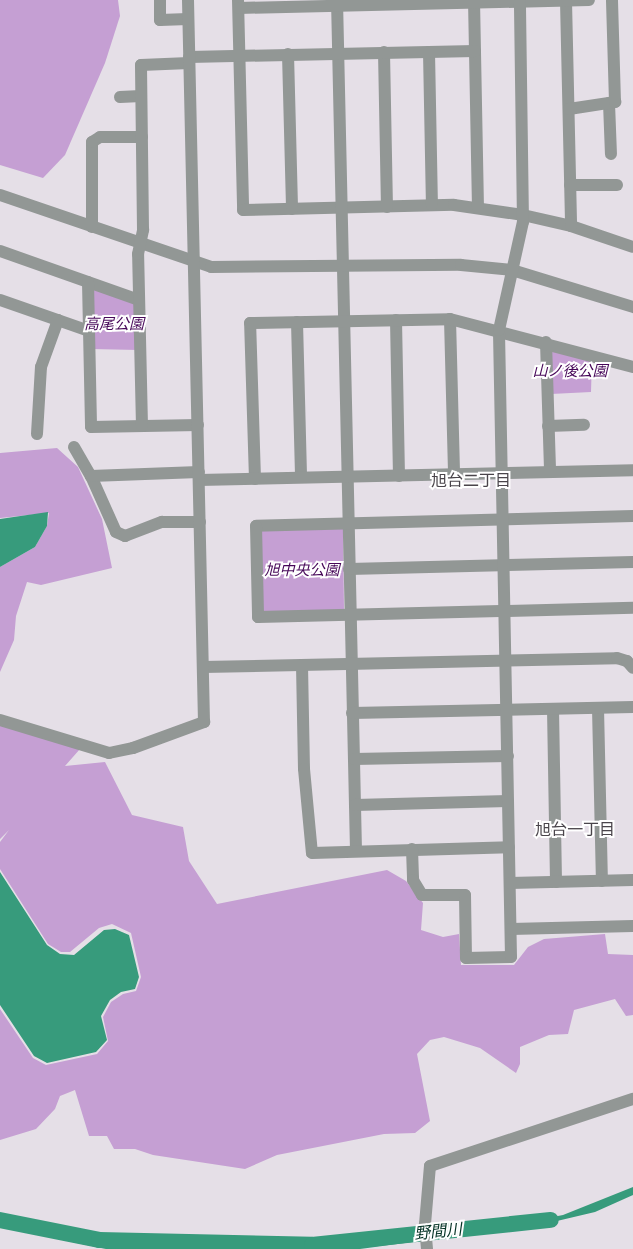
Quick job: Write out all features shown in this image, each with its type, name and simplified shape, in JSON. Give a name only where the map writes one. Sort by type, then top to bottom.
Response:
[{"type":"street","points":[[160,0],[160,20],[188,19]]},
{"type":"street","points":[[0,720],[88,749],[122,751],[204,722],[188,0]]},
{"type":"street","points":[[589,0],[238,4],[243,210],[432,205],[478,208],[523,215],[571,226],[633,247]]},
{"type":"street","points":[[570,109],[615,102],[612,0]]},
{"type":"street","points":[[566,1],[570,109],[571,226]]},
{"type":"street","points":[[474,2],[478,208]]},
{"type":"street","points":[[412,849],[413,880],[422,895],[465,895],[466,958],[511,957],[499,330],[523,215],[520,2]]},
{"type":"street","points":[[337,4],[356,851]]},
{"type":"street","points":[[142,426],[138,300],[141,244],[141,65],[240,56],[475,51]]},
{"type":"street","points":[[384,52],[387,207]]},
{"type":"street","points":[[428,52],[432,205]]},
{"type":"street","points":[[288,54],[292,209]]},
{"type":"street","points":[[120,97],[141,96]]},
{"type":"street","points":[[609,103],[611,154]]},
{"type":"street","points":[[92,227],[92,142],[100,137],[142,137]]},
{"type":"street","points":[[570,185],[617,185]]},
{"type":"street","points":[[0,195],[194,264],[211,267],[431,263],[512,270],[633,307]]},
{"type":"street","points":[[0,251],[138,300]]},
{"type":"street","points":[[88,282],[91,427],[198,425]]},
{"type":"street","points":[[0,300],[89,331]]},
{"type":"street","points":[[37,434],[41,367],[58,320]]},
{"type":"street","points":[[396,320],[399,476]]},
{"type":"street","points":[[450,320],[454,474]]},
{"type":"street","points":[[255,479],[250,323],[450,320],[546,342],[633,367]]},
{"type":"street","points":[[297,322],[301,478]]},
{"type":"street","points":[[546,342],[550,472]]},
{"type":"street","points":[[548,426],[584,425]]},
{"type":"street","points":[[74,447],[91,476],[116,532],[125,536],[162,522],[200,522]]},
{"type":"street","points":[[91,476],[199,476],[255,479],[633,470]]},
{"type":"street","points":[[633,516],[256,526],[258,617],[633,608]]},
{"type":"street","points":[[349,568],[633,562]]},
{"type":"street","points":[[203,667],[628,658],[633,668]]},
{"type":"street","points":[[302,665],[304,769],[312,853],[509,847]]},
{"type":"street","points":[[352,713],[633,707]]},
{"type":"street","points":[[553,708],[556,882]]},
{"type":"street","points":[[598,708],[602,881]]},
{"type":"street","points":[[354,760],[508,756]]},
{"type":"street","points":[[354,805],[508,801]]},
{"type":"street","points":[[510,883],[633,880]]},
{"type":"street","points":[[511,929],[633,926]]},
{"type":"street","points":[[427,1249],[425,1224],[430,1166],[633,1099]]},
{"type":"green space","points":[[0,0],[118,0],[120,16],[105,63],[65,155],[43,178],[0,165]]},
{"type":"green space","name":"高尾公園","points":[[89,283],[136,301],[138,350],[91,349]]},
{"type":"green space","name":"山ノ後公園","points":[[549,346],[592,358],[591,392],[551,394]]},
{"type":"green space","points":[[57,448],[78,467],[102,519],[112,568],[41,585],[27,582],[16,616],[14,640],[0,672],[0,567],[35,547],[47,526],[49,513],[0,518],[0,453]]},
{"type":"green space","name":"旭中央公園","points":[[260,529],[343,529],[344,611],[261,612]]},
{"type":"green space","points":[[0,723],[80,749],[65,766],[105,762],[132,815],[183,827],[189,861],[217,904],[387,870],[406,881],[423,903],[421,930],[443,937],[459,934],[461,965],[514,965],[528,947],[544,939],[605,934],[608,954],[633,955],[633,1015],[626,1016],[615,999],[574,1010],[568,1034],[549,1035],[520,1047],[520,1064],[516,1073],[480,1048],[444,1037],[430,1040],[417,1054],[430,1121],[415,1133],[384,1134],[277,1155],[245,1169],[153,1155],[135,1149],[114,1149],[107,1136],[89,1136],[75,1090],[60,1096],[55,1109],[36,1129],[0,1140],[0,1009],[33,1058],[46,1065],[97,1054],[108,1041],[103,1017],[111,1002],[123,994],[136,991],[141,977],[131,933],[112,924],[99,928],[70,952],[61,952],[48,944],[0,869],[0,842],[9,830],[0,839]]},
{"type":"shaded area","points":[[48,512],[47,526],[35,547],[0,567],[0,519]]},
{"type":"shaded area","points":[[0,872],[47,945],[60,954],[74,955],[104,930],[115,929],[129,935],[139,977],[135,989],[121,992],[110,1000],[101,1016],[107,1040],[96,1052],[47,1063],[34,1056],[0,1005]]},
{"type":"shaded area","name":"野間川","points":[[633,1187],[633,1195],[595,1212],[540,1225],[360,1249],[293,1249],[517,1224],[563,1215]]},
{"type":"shaded area","points":[[0,1222],[100,1242],[229,1249],[106,1249],[0,1227]]},
{"type":"waterway","name":"野間川","points":[[0,1220],[99,1240],[312,1245],[551,1220]]},
{"type":"district","name":"旭台二丁目","points":[[471,481]]},
{"type":"district","name":"旭台一丁目","points":[[575,830]]}]
